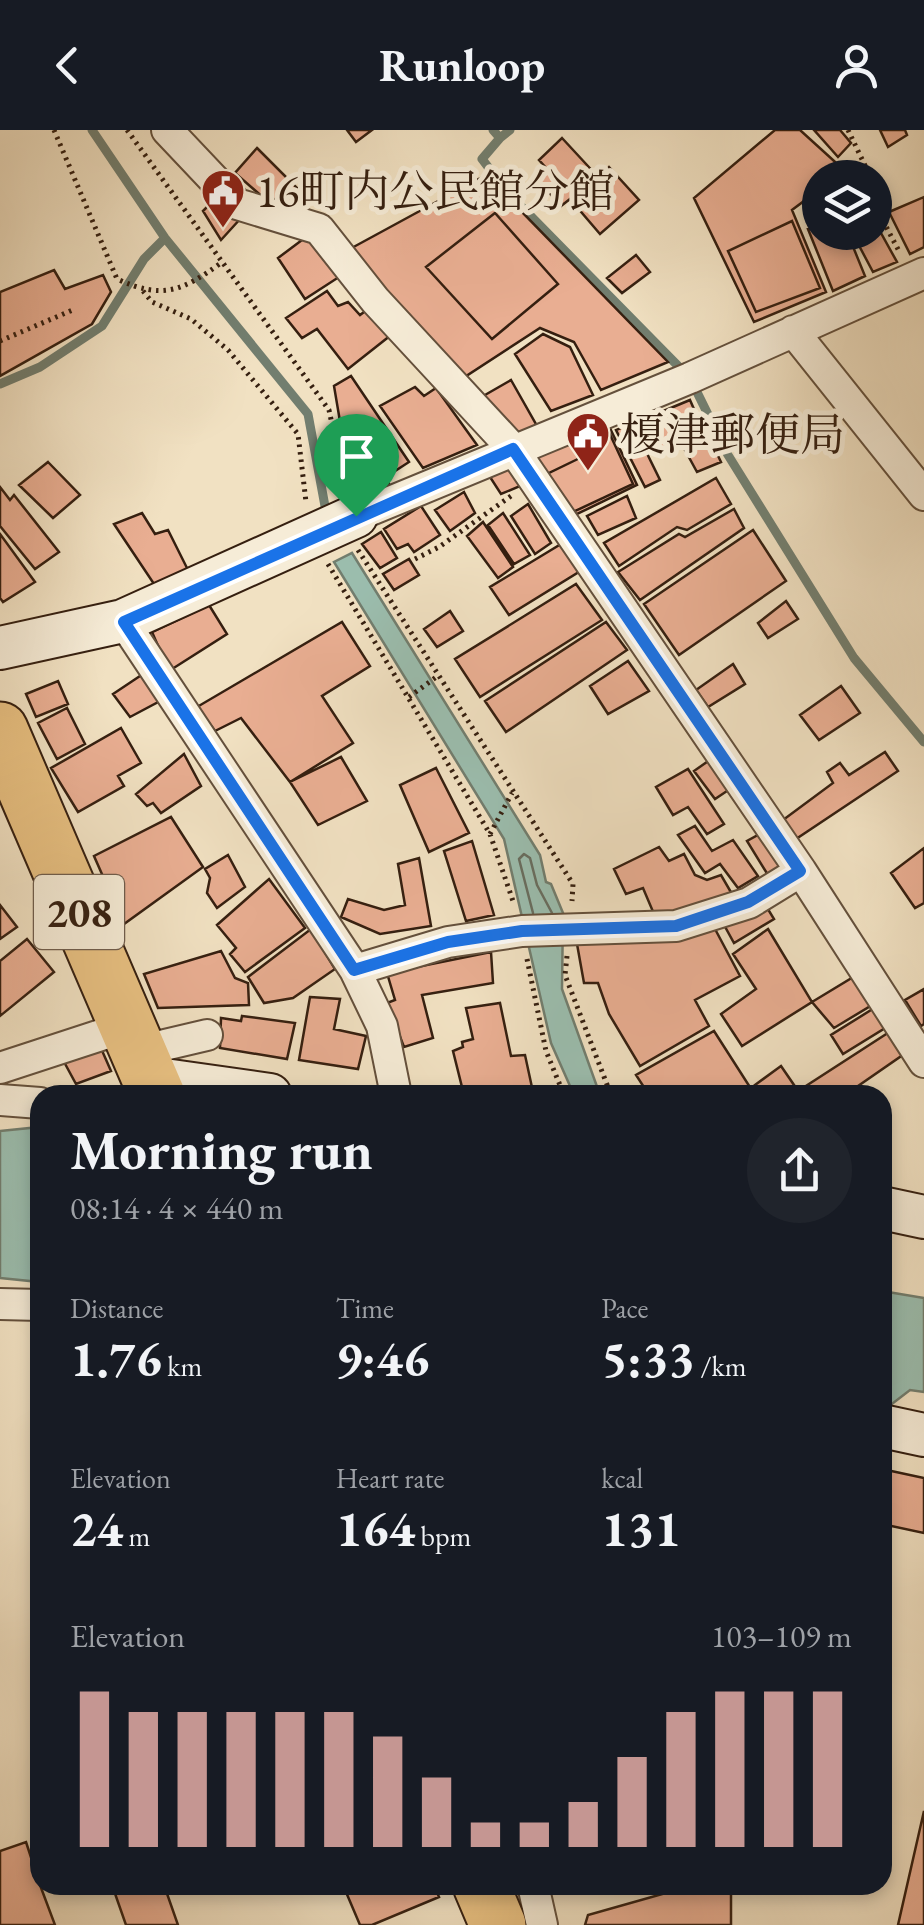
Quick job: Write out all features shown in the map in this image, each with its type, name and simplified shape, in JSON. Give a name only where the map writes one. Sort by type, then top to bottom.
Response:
[{"type":"highway","name":"208","points":[[0,730],[143,1062]]},
{"type":"highway","points":[[485,1895],[498,1925]]},
{"type":"street","points":[[166,130],[237,204],[319,229],[375,300],[513,449],[800,871],[924,1062]]},
{"type":"street","points":[[0,648],[124,622],[328,529],[690,378],[918,276]]},
{"type":"street","points":[[793,331],[924,495]]},
{"type":"street","points":[[124,622],[354,970],[382,1026],[394,1085]]},
{"type":"street","points":[[354,970],[448,942],[523,931],[676,926],[748,902],[800,871]]},
{"type":"street","points":[[0,1068],[104,1034],[143,1062],[232,1085]]},
{"type":"street","points":[[143,1062],[207,1034]]},
{"type":"street","points":[[0,1100],[30,1102]]},
{"type":"street","points":[[892,1210],[924,1217]]},
{"type":"street","points":[[0,1304],[30,1305]]},
{"type":"street","points":[[892,1428],[924,1435]]},
{"type":"street","points":[[536,1895],[542,1925]]},
{"type":"path","points":[[54,130],[118,280],[144,291],[188,286],[221,263]]},
{"type":"path","points":[[127,130],[329,410],[342,477],[328,529]]},
{"type":"path","points":[[848,130],[863,160]]},
{"type":"path","points":[[892,235],[918,276]]},
{"type":"path","points":[[144,291],[152,302],[190,319],[228,350],[298,434],[328,529],[409,697],[490,834],[523,931],[546,1051],[560,1085]]},
{"type":"path","points":[[0,340],[75,308]]},
{"type":"path","points":[[415,559],[439,547],[506,498],[536,483]]},
{"type":"path","points":[[328,529],[439,674],[573,884],[566,976],[607,1085]]},
{"type":"path","points":[[409,697],[439,674]]},
{"type":"path","points":[[490,834],[513,791]]},
{"type":"water","points":[[352,553],[540,855],[546,882],[551,884],[563,913],[562,989],[596,1085],[570,1085],[551,1043],[504,839],[334,562]]},
{"type":"water","points":[[30,1128],[30,1281],[0,1278],[0,1131]]},
{"type":"water","points":[[892,1293],[924,1298],[924,1392],[910,1390],[892,1404]]},
{"type":"building","points":[[347,130],[372,130],[356,142]]},
{"type":"building","points":[[775,130],[800,130],[833,160],[802,160],[802,202],[792,210],[802,234],[802,250],[809,250],[826,292],[754,322],[694,198]]},
{"type":"building","points":[[814,130],[840,130],[851,143],[838,157]]},
{"type":"building","points":[[880,130],[905,130],[907,135],[888,147]]},
{"type":"building","points":[[562,138],[599,178],[609,167],[639,200],[600,234],[570,199],[561,206],[537,179],[547,169],[539,160]]},
{"type":"building","points":[[257,148],[301,192],[281,213],[235,173]]},
{"type":"building","points":[[486,175],[668,362],[601,390],[574,342],[540,328],[460,380],[348,250]]},
{"type":"building","points":[[924,197],[924,247],[910,254],[892,211]]},
{"type":"building","name":"16町内公民館分館","points":[[215,199],[241,218],[221,240],[203,211]]},
{"type":"building","points":[[495,213],[558,284],[492,339],[426,267]]},
{"type":"building","points":[[792,221],[820,288],[756,312],[728,251]]},
{"type":"building","points":[[310,234],[339,277],[305,299],[278,258]]},
{"type":"building","points":[[816,250],[854,250],[865,276],[833,291]]},
{"type":"building","points":[[861,250],[890,250],[897,262],[873,272]]},
{"type":"building","points":[[636,255],[650,272],[622,293],[607,278]]},
{"type":"building","points":[[54,270],[65,289],[103,275],[111,292],[92,324],[0,376],[0,292]]},
{"type":"building","points":[[327,291],[338,306],[348,302],[360,315],[368,309],[391,335],[348,369],[317,329],[302,338],[286,318]]},
{"type":"building","points":[[543,334],[570,347],[593,395],[551,411],[515,354]]},
{"type":"building","points":[[351,376],[409,462],[395,471],[374,440],[345,451],[334,386]]},
{"type":"building","points":[[511,380],[537,426],[511,437],[478,399]]},
{"type":"building","points":[[415,387],[424,396],[436,388],[477,445],[423,468],[380,406]]},
{"type":"building","points":[[690,400],[703,430],[653,453],[637,422]]},
{"type":"building","points":[[632,423],[660,480],[645,487],[616,430]]},
{"type":"building","name":"榎津郵便局","points":[[608,424],[637,485],[575,515],[535,458]]},
{"type":"building","name":"榎津郵便局","points":[[607,428],[633,484],[573,512],[547,474],[584,456],[578,442]]},
{"type":"building","points":[[709,437],[721,462],[697,472],[685,450]]},
{"type":"building","points":[[373,446],[389,484],[361,500],[345,470]]},
{"type":"building","points":[[48,462],[80,495],[53,518],[19,485]]},
{"type":"building","points":[[514,465],[525,484],[501,494],[490,477]]},
{"type":"building","points":[[716,478],[731,504],[687,530],[677,527],[619,566],[604,543]]},
{"type":"building","points":[[0,487],[10,500],[14,495],[59,552],[35,569],[0,526]]},
{"type":"building","points":[[464,492],[475,513],[450,531],[435,510]]},
{"type":"building","points":[[627,496],[636,518],[598,535],[587,516]]},
{"type":"building","points":[[528,504],[551,543],[535,554],[511,516]]},
{"type":"building","points":[[421,506],[440,535],[414,552],[408,544],[397,549],[384,529]]},
{"type":"building","points":[[734,509],[744,528],[640,600],[618,572],[679,534],[685,537]]},
{"type":"building","points":[[142,513],[155,534],[168,530],[191,576],[158,590],[114,524]]},
{"type":"building","points":[[503,513],[530,555],[514,564],[488,525]]},
{"type":"building","points":[[483,522],[513,567],[498,578],[467,536]]},
{"type":"building","points":[[753,530],[786,581],[679,655],[644,604]]},
{"type":"building","points":[[381,532],[397,558],[380,568],[362,544]]},
{"type":"building","points":[[0,534],[35,582],[3,602],[0,598]]},
{"type":"building","points":[[566,541],[582,570],[509,615],[490,587]]},
{"type":"building","points":[[409,559],[419,575],[394,590],[383,574]]},
{"type":"building","points":[[576,584],[602,620],[480,697],[455,659]]},
{"type":"building","points":[[786,601],[798,619],[768,638],[758,623]]},
{"type":"building","points":[[209,605],[227,634],[169,671],[152,632]]},
{"type":"building","points":[[450,611],[463,631],[437,647],[424,629]]},
{"type":"building","points":[[342,622],[370,666],[322,696],[353,743],[290,782],[241,718],[215,731],[197,707]]},
{"type":"building","points":[[606,622],[627,650],[506,732],[485,701]]},
{"type":"building","points":[[628,661],[649,691],[608,714],[590,686]]},
{"type":"building","points":[[733,664],[745,684],[708,707],[696,690]]},
{"type":"building","points":[[143,674],[160,701],[130,717],[113,694]]},
{"type":"building","points":[[58,681],[68,704],[36,717],[26,694]]},
{"type":"building","points":[[841,686],[860,713],[819,740],[800,715]]},
{"type":"building","points":[[67,708],[85,744],[57,759],[38,723]]},
{"type":"building","points":[[121,728],[141,763],[118,776],[124,786],[78,812],[51,768]]},
{"type":"building","points":[[885,752],[898,771],[796,839],[783,820],[833,783],[827,772],[840,763],[849,775]]},
{"type":"building","points":[[184,754],[201,786],[161,813],[153,803],[147,806],[136,794]]},
{"type":"building","points":[[341,757],[367,801],[318,825],[290,782]]},
{"type":"building","points":[[714,757],[733,787],[715,799],[694,771]]},
{"type":"building","points":[[436,768],[469,833],[429,852],[400,785]]},
{"type":"building","points":[[688,769],[724,824],[707,834],[688,807],[673,815],[656,787]]},
{"type":"building","points":[[171,817],[203,867],[124,924],[94,856]]},
{"type":"building","points":[[695,826],[712,851],[733,840],[758,876],[738,888],[720,864],[705,873],[678,835]]},
{"type":"building","points":[[765,831],[784,864],[768,875],[747,841]]},
{"type":"building","points":[[472,841],[494,915],[466,921],[444,851]]},
{"type":"building","points":[[659,847],[669,861],[684,854],[695,875],[707,880],[721,875],[732,894],[691,911],[654,914],[643,888],[626,894],[614,869]]},
{"type":"building","points":[[924,848],[924,903],[915,908],[891,873]]},
{"type":"building","points":[[228,855],[245,887],[217,908],[207,893],[210,878],[205,869]]},
{"type":"building","points":[[419,858],[431,926],[380,934],[341,917],[348,899],[384,910],[405,905],[398,864]]},
{"type":"building","points":[[269,879],[305,928],[245,972],[230,954],[236,948],[217,925]]},
{"type":"building","points":[[763,901],[774,919],[734,943],[723,923]]},
{"type":"building","points":[[0,905],[17,927],[0,939]]},
{"type":"building","points":[[311,929],[335,969],[293,998],[264,1003],[248,977]]},
{"type":"building","points":[[715,929],[740,976],[695,1000],[709,1026],[640,1066],[609,1014],[598,983],[584,983],[577,944],[674,941]]},
{"type":"building","points":[[768,929],[812,1002],[742,1046],[721,1014],[756,989],[733,954]]},
{"type":"building","points":[[27,939],[54,972],[0,1016],[0,961]]},
{"type":"building","points":[[221,951],[235,978],[248,983],[249,1005],[158,1008],[144,974]]},
{"type":"building","points":[[491,952],[493,983],[422,995],[433,1038],[404,1047],[387,1003],[395,1000],[387,973]]},
{"type":"building","points":[[855,976],[872,1005],[834,1028],[812,1002]]},
{"type":"building","points":[[924,989],[924,1024],[921,1026],[905,1000]]},
{"type":"building","points":[[310,997],[340,999],[334,1029],[366,1036],[358,1069],[299,1060]]},
{"type":"building","points":[[500,1003],[511,1056],[525,1055],[531,1085],[462,1085],[453,1051],[463,1047],[462,1042],[473,1039],[466,1008]]},
{"type":"building","points":[[879,1005],[890,1025],[843,1054],[831,1035]]},
{"type":"building","points":[[242,1016],[295,1023],[287,1059],[220,1048],[221,1018],[241,1021]]},
{"type":"building","points":[[894,1029],[907,1052],[859,1085],[807,1085]]},
{"type":"building","points":[[714,1031],[749,1085],[642,1085],[636,1075]]},
{"type":"building","points":[[100,1046],[111,1071],[76,1084],[63,1060]]},
{"type":"building","points":[[781,1066],[794,1085],[755,1085]]},
{"type":"building","points":[[892,1471],[924,1478],[924,1533],[892,1526]]},
{"type":"building","points":[[924,1811],[924,1925],[898,1925]]},
{"type":"building","points":[[26,1842],[30,1854],[30,1895],[44,1895],[55,1925],[0,1925],[0,1851]]},
{"type":"building","points":[[116,1895],[168,1895],[178,1925],[126,1925]]},
{"type":"building","points":[[347,1895],[439,1897],[372,1925],[360,1925]]},
{"type":"building","points":[[659,1895],[731,1895],[731,1925],[585,1925],[588,1915]]},
{"type":"waterway","points":[[92,130],[165,238],[308,414],[327,517]]},
{"type":"waterway","points":[[493,130],[500,138],[510,130]]},
{"type":"waterway","points":[[500,138],[482,159],[508,193],[684,372]]},
{"type":"waterway","points":[[0,384],[40,367],[102,326],[144,259],[165,238]]},
{"type":"waterway","points":[[693,384],[728,455],[854,658],[924,742]]},
{"type":"place","name":"16町内公民館分館","points":[[223,229]]},
{"type":"place","name":"榎津郵便局","points":[[588,472]]},
{"type":"route","points":[[513,449],[800,871],[748,902],[676,926],[522,931],[448,942],[354,970],[124,622],[356,516],[513,449]]}]
